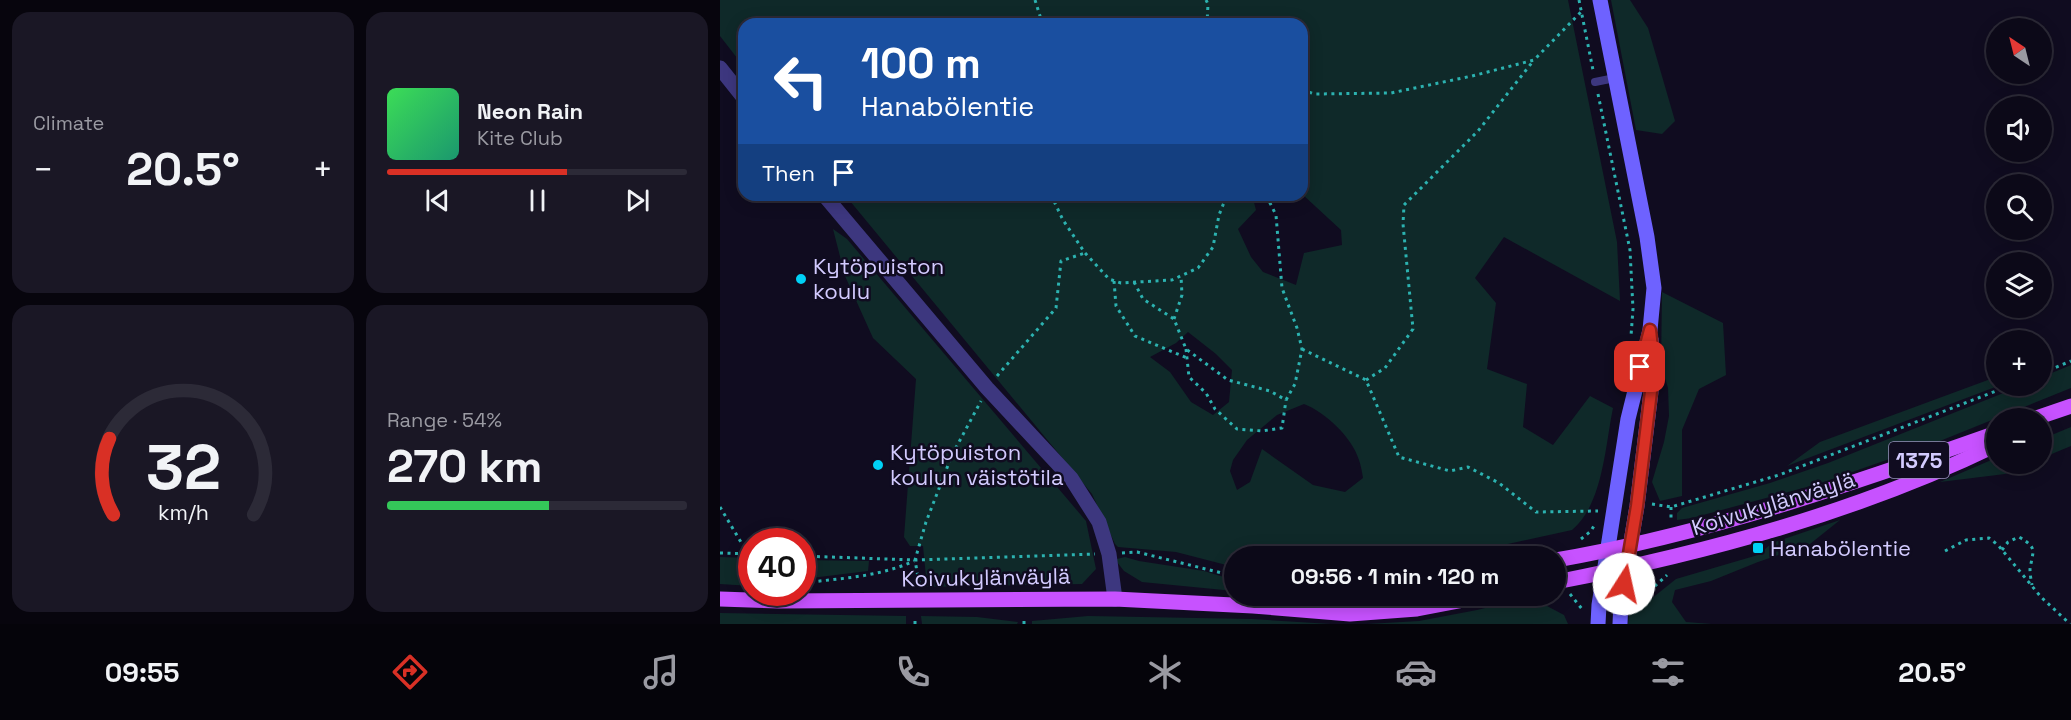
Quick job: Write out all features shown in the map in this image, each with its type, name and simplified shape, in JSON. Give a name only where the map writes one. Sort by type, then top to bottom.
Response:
[{"type":"main road","points":[[1599,624],[1628,419],[1650,330],[1653,288],[1647,237],[1600,0]]},
{"type":"main road","points":[[1620,624],[1621,601],[1637,506],[1654,367],[1650,330]]},
{"type":"main road","points":[[2052,413],[2071,407]]},
{"type":"main road","points":[[2052,417],[2071,407]]},
{"type":"main road","name":"Koivukylänväylä","points":[[1566,554],[1608,550],[1680,534],[1842,487],[1986,437]]},
{"type":"main road","name":"Koivukylänväylä","points":[[1566,580],[1671,558],[1756,534],[1849,505],[1955,465],[1986,450]]},
{"type":"main road","name":"Koivukylänväylä","points":[[720,598],[779,601],[1115,599],[1224,605]]},
{"type":"main road","name":"Koivukylänväylä","points":[[1253,606],[1350,614],[1433,606]]},
{"type":"street","points":[[720,68],[738,90]]},
{"type":"street","points":[[829,201],[987,388],[1071,478],[1099,522],[1109,554],[1115,599]]},
{"type":"lane","points":[[1595,82],[1615,78]]},
{"type":"path","points":[[1035,0],[1040,18]]},
{"type":"path","points":[[1206,0],[1207,18]]},
{"type":"path","points":[[1579,0],[1630,250],[1633,309],[1631,340]]},
{"type":"path","points":[[1366,380],[1385,368],[1413,330],[1403,224],[1404,205],[1478,131],[1534,60],[1581,12]]},
{"type":"path","points":[[1308,92],[1315,94],[1391,93],[1534,60]]},
{"type":"path","points":[[1054,201],[1063,220],[1085,253],[1109,279],[1121,283],[1172,280],[1198,268],[1213,248],[1219,215],[1225,201]]},
{"type":"path","points":[[1134,282],[1143,299],[1174,319],[1186,349],[1189,377],[1206,393],[1215,409],[1238,429],[1262,431],[1282,428],[1286,400],[1295,384],[1302,349],[1298,328],[1282,288],[1276,215],[1269,201]]},
{"type":"path","points":[[919,583],[915,560],[926,522],[952,455],[987,388],[1056,308],[1061,261],[1085,253]]},
{"type":"path","points":[[1174,319],[1182,295],[1181,276]]},
{"type":"path","points":[[1114,280],[1116,306],[1135,336],[1187,358]]},
{"type":"path","points":[[1186,349],[1228,380],[1270,391],[1286,400]]},
{"type":"path","points":[[1302,349],[1366,380],[1399,458],[1450,471],[1468,467],[1499,483],[1536,512],[1602,511]]},
{"type":"path","points":[[2052,369],[2071,361]]},
{"type":"path","points":[[1654,504],[1671,507],[1779,475],[1986,395]]},
{"type":"path","points":[[720,507],[738,535]]},
{"type":"path","points":[[1576,542],[1591,531],[1597,521]]},
{"type":"path","points":[[2002,550],[2008,542],[2019,537],[2031,544],[2034,550],[2030,570],[2032,586]]},
{"type":"path","points":[[1945,551],[1966,540],[1989,538],[2070,624]]},
{"type":"path","points":[[816,556],[915,560],[1137,552],[1224,574]]},
{"type":"path","points":[[720,553],[738,554]]},
{"type":"path","points":[[816,581],[895,570],[915,560]]},
{"type":"path","points":[[1569,593],[1582,608],[1582,616]]},
{"type":"path","points":[[1024,618],[1024,624]]},
{"type":"path","points":[[915,619],[915,624]]},
{"type":"green space","points":[[720,0],[1568,0],[1617,242],[1620,301],[1504,237],[1475,278],[1496,303],[1487,369],[1527,384],[1523,427],[1553,445],[1590,396],[1613,408],[1601,474],[1590,505],[1582,519],[1572,530],[1499,546],[1224,546],[1224,564],[1176,552],[1118,547],[1092,494],[850,201],[1254,201],[1256,210],[1238,229],[1251,257],[1263,272],[1296,285],[1304,253],[1342,245],[1341,230],[1308,200],[1308,18],[738,18],[738,59],[720,36]],"holes":[[[1188,332],[1232,370],[1229,402],[1213,415],[1191,402],[1170,372],[1150,357],[1176,343]],[[1304,404],[1337,426],[1350,443],[1360,462],[1363,478],[1345,492],[1313,485],[1262,449],[1250,482],[1237,490],[1230,471],[1233,460],[1247,440],[1277,415]]]},
{"type":"green space","points":[[1611,0],[1630,0],[1648,28],[1675,121],[1662,134],[1636,130]]},
{"type":"green space","points":[[833,229],[847,239],[1086,521],[1096,569],[1082,584],[927,587],[923,546],[910,546],[904,537],[916,379],[873,338],[845,276]]},
{"type":"green space","points":[[1662,292],[1723,323],[1726,375],[1699,389],[1682,430],[1682,496],[1660,501],[1652,482],[1669,416],[1668,388],[1661,365]]},
{"type":"green space","points":[[2071,365],[2071,388],[2052,396],[2052,373]]},
{"type":"green space","points":[[1986,381],[1986,391],[1787,466],[1820,442]]},
{"type":"green space","points":[[1996,396],[2051,396],[2022,408],[1986,408],[1986,422],[1935,443],[1818,484],[1677,520],[1677,513],[1682,508],[1770,483],[1828,463]]},
{"type":"green space","points":[[2071,427],[2071,446],[2052,454],[2052,435]]},
{"type":"green space","points":[[1986,462],[1986,474],[2005,474],[1940,482]]},
{"type":"green space","points":[[1840,520],[1810,544],[1711,581],[1675,590],[1672,602],[1686,622],[1712,624],[1628,624],[1629,614],[1676,579],[1758,555],[1772,543]]},
{"type":"green space","points":[[720,557],[738,558],[738,585],[720,584]]},
{"type":"green space","points":[[1125,557],[1204,571],[1224,577],[1224,590],[1142,582],[1124,571],[1117,559]]},
{"type":"green space","points":[[816,560],[869,561],[868,571],[816,577]]},
{"type":"green space","points":[[1493,606],[1547,606],[1564,615],[1568,624],[1367,624],[1419,621]]},
{"type":"green space","points":[[720,613],[906,616],[906,624],[720,624]]},
{"type":"green space","points":[[921,616],[977,617],[1018,622],[1017,624],[922,624]]},
{"type":"green space","points":[[1088,616],[1252,619],[1331,624],[1032,624],[1032,621]]},
{"type":"place","name":"Kytöpuiston koulu","points":[[801,279]]},
{"type":"place","name":"Kytöpuiston koulun väistötila","points":[[878,465]]},
{"type":"place","name":"Hanabölentie","points":[[1758,548]]},
{"type":"route","points":[[1624,584],[1637,506],[1654,367],[1650,330],[1640,367]]}]
